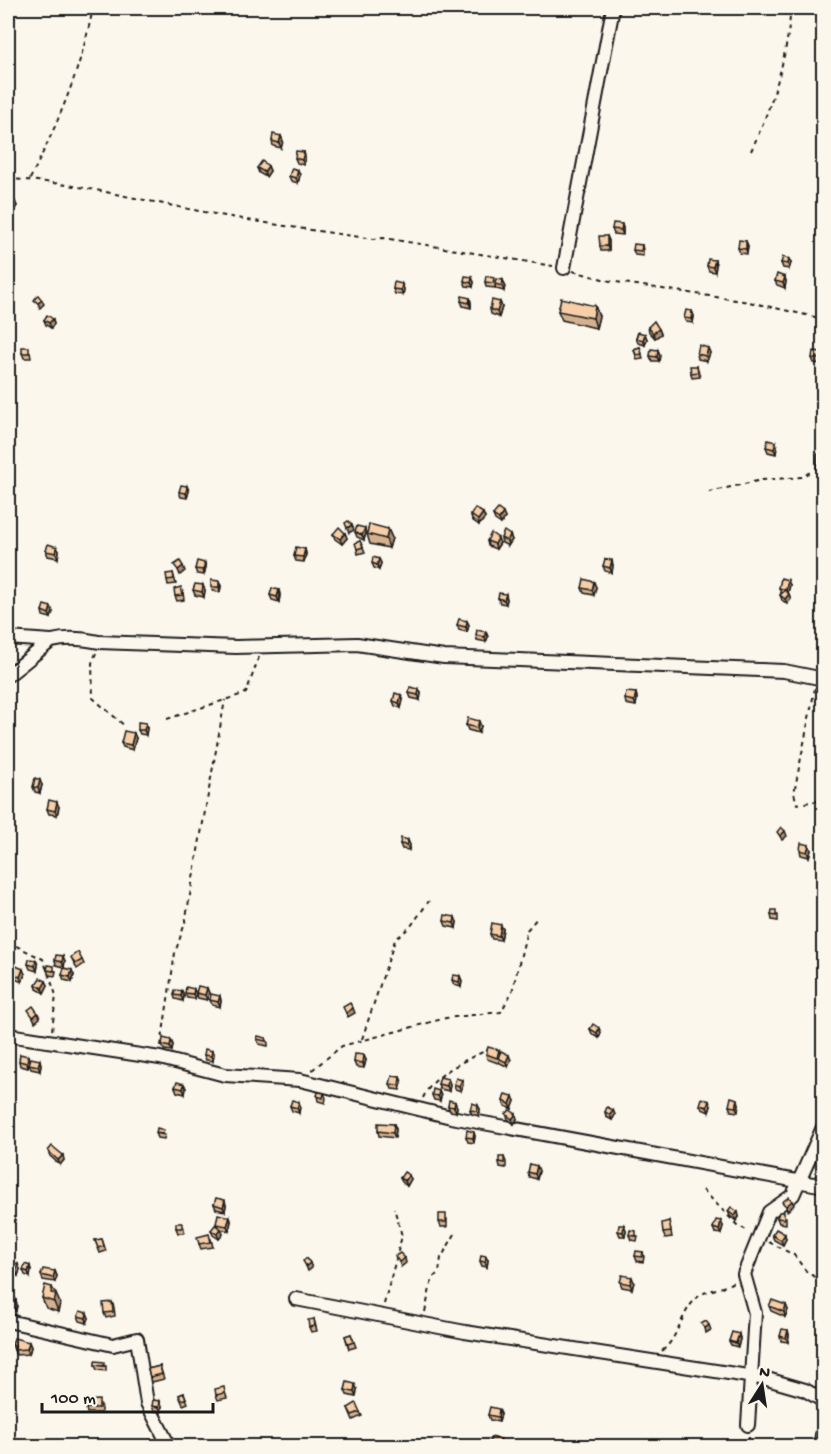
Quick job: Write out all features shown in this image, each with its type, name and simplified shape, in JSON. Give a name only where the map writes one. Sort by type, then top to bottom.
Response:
[{"type":"street","points":[[564,268],[613,8]]},
{"type":"street","points":[[8,638],[263,646],[357,644],[444,657],[784,671],[820,679]]},
{"type":"street","points":[[8,675],[26,664],[51,641]]},
{"type":"street","points":[[8,1035],[159,1058],[225,1075],[300,1080],[418,1109],[824,1186]]},
{"type":"street","points":[[748,1425],[755,1313],[744,1274],[770,1212],[793,1195],[824,1125]]},
{"type":"street","points":[[297,1299],[424,1324],[767,1378],[806,1390],[822,1400],[824,1408]]},
{"type":"street","points":[[8,1321],[113,1345],[137,1339],[147,1402],[169,1446]]},
{"type":"street","points":[[820,1446],[824,1425]]},
{"type":"path","points":[[30,179],[61,116],[83,56],[93,8]]},
{"type":"path","points":[[751,152],[765,121],[788,46],[790,17],[783,8]]},
{"type":"path","points":[[8,179],[30,179],[254,222],[374,239],[384,238],[564,268],[610,281],[748,302],[824,319]]},
{"type":"path","points":[[709,492],[762,480],[802,477],[823,465]]},
{"type":"path","points":[[99,642],[92,663],[93,698],[126,727]]},
{"type":"path","points":[[167,719],[246,693],[263,646]]},
{"type":"path","points":[[820,679],[794,794],[797,804],[824,800]]},
{"type":"path","points":[[159,1058],[174,953],[185,923],[225,700]]},
{"type":"path","points":[[362,1040],[395,940],[411,926],[429,901]]},
{"type":"path","points":[[300,1080],[342,1046],[447,1018],[501,1012],[512,992],[526,930],[538,917]]},
{"type":"path","points":[[8,942],[43,959],[56,995],[51,1041]]},
{"type":"path","points":[[418,1109],[427,1089],[458,1064],[489,1048]]},
{"type":"path","points":[[703,1190],[737,1225],[794,1255],[806,1271],[819,1280],[824,1279]]},
{"type":"path","points":[[381,1315],[402,1236],[394,1208]]},
{"type":"path","points":[[424,1324],[432,1279],[439,1272],[441,1258],[455,1234]]},
{"type":"path","points":[[650,1360],[668,1346],[684,1314],[700,1294],[723,1289],[744,1274]]},
{"type":"building","points":[[273,134],[281,136],[279,143],[272,141]]},
{"type":"building","points":[[296,151],[304,152],[302,160],[295,158]]},
{"type":"building","points":[[262,161],[268,166],[264,172],[257,168]]},
{"type":"building","points":[[292,168],[298,170],[296,178],[289,176]]},
{"type":"building","points":[[9,197],[15,201],[13,205],[8,202]]},
{"type":"building","points":[[613,223],[622,224],[621,230],[612,229]]},
{"type":"building","points":[[599,236],[607,236],[607,246],[600,246]]},
{"type":"building","points":[[739,240],[746,241],[746,249],[738,248]]},
{"type":"building","points":[[634,244],[642,245],[641,251],[633,250]]},
{"type":"building","points":[[783,257],[789,259],[788,264],[781,263]]},
{"type":"building","points":[[708,259],[715,260],[713,267],[707,266]]},
{"type":"building","points":[[777,274],[785,277],[783,283],[775,281]]},
{"type":"building","points":[[465,276],[472,277],[471,283],[464,281]]},
{"type":"building","points":[[486,276],[494,278],[493,283],[485,282]]},
{"type":"building","points":[[496,279],[503,280],[502,286],[495,284]]},
{"type":"building","points":[[394,282],[402,284],[401,290],[393,289]]},
{"type":"building","points":[[38,295],[42,300],[38,303],[34,300]]},
{"type":"building","points":[[462,296],[470,298],[469,303],[461,301]]},
{"type":"building","points":[[561,298],[595,306],[593,318],[558,311]]},
{"type":"building","points":[[492,300],[500,302],[497,312],[490,309]]},
{"type":"building","points":[[686,310],[692,311],[691,319],[684,318]]},
{"type":"building","points":[[47,315],[53,319],[49,323],[44,320]]},
{"type":"building","points":[[654,321],[659,329],[653,333],[648,327]]},
{"type":"building","points":[[638,332],[645,334],[643,340],[636,338]]},
{"type":"building","points":[[699,345],[708,348],[706,356],[697,354]]},
{"type":"building","points":[[22,347],[29,347],[29,353],[22,353]]},
{"type":"building","points":[[640,347],[642,354],[636,355],[634,349]]},
{"type":"building","points":[[651,349],[658,350],[657,357],[650,356]]},
{"type":"building","points":[[813,351],[823,352],[822,359],[812,358]]},
{"type":"building","points":[[690,366],[697,366],[698,372],[691,373]]},
{"type":"building","points":[[768,440],[776,442],[774,449],[766,447]]},
{"type":"building","points":[[181,485],[187,486],[186,493],[179,492]]},
{"type":"building","points":[[475,508],[483,513],[478,520],[471,515]]},
{"type":"building","points":[[498,509],[503,513],[499,519],[493,515]]},
{"type":"building","points":[[348,521],[352,525],[347,528],[345,523]]},
{"type":"building","points":[[369,524],[388,529],[386,539],[367,534]]},
{"type":"building","points":[[357,526],[365,528],[362,535],[355,532]]},
{"type":"building","points":[[339,527],[345,533],[340,539],[333,534]]},
{"type":"building","points":[[504,531],[510,535],[507,541],[501,538]]},
{"type":"building","points":[[491,533],[498,538],[495,544],[487,541]]},
{"type":"building","points":[[360,541],[363,547],[357,549],[355,543]]},
{"type":"building","points":[[48,544],[57,547],[56,553],[46,551]]},
{"type":"building","points":[[296,547],[305,549],[303,557],[294,556]]},
{"type":"building","points":[[373,557],[379,559],[377,565],[372,563]]},
{"type":"building","points":[[605,559],[612,560],[610,568],[603,566]]},
{"type":"building","points":[[180,561],[183,566],[178,570],[174,565]]},
{"type":"building","points":[[197,561],[205,563],[203,570],[195,569]]},
{"type":"building","points":[[173,573],[174,579],[167,580],[166,574]]},
{"type":"building","points":[[781,578],[788,580],[786,590],[779,588]]},
{"type":"building","points":[[584,579],[594,582],[592,590],[582,588]]},
{"type":"building","points":[[211,580],[219,581],[219,587],[211,587]]},
{"type":"building","points":[[195,584],[203,585],[202,592],[193,590]]},
{"type":"building","points":[[181,587],[183,595],[175,596],[174,589]]},
{"type":"building","points":[[272,588],[279,590],[277,597],[270,595]]},
{"type":"building","points":[[785,590],[789,594],[785,599],[780,595]]},
{"type":"building","points":[[499,593],[506,594],[504,600],[498,598]]},
{"type":"building","points":[[44,605],[51,607],[49,614],[42,611]]},
{"type":"building","points":[[459,619],[467,621],[466,627],[457,625]]},
{"type":"building","points":[[477,630],[486,632],[485,637],[476,635]]},
{"type":"building","points":[[410,687],[419,689],[418,695],[409,693]]},
{"type":"building","points":[[626,692],[636,693],[634,701],[625,699]]},
{"type":"building","points":[[395,693],[401,695],[399,703],[393,701]]},
{"type":"building","points":[[468,718],[479,721],[477,728],[466,725]]},
{"type":"building","points":[[138,722],[146,723],[144,730],[138,730]]},
{"type":"building","points":[[124,731],[134,733],[131,745],[121,743]]},
{"type":"building","points":[[35,778],[40,780],[38,788],[33,787]]},
{"type":"building","points":[[49,800],[57,802],[55,811],[47,809]]},
{"type":"building","points":[[781,827],[785,831],[780,836],[777,832]]},
{"type":"building","points":[[401,838],[408,840],[407,845],[400,844]]},
{"type":"building","points":[[801,843],[809,845],[807,852],[800,850]]},
{"type":"building","points":[[818,909],[824,909],[824,916],[818,916]]},
{"type":"building","points":[[772,910],[776,910],[776,916],[771,915]]},
{"type":"building","points":[[445,915],[455,917],[454,923],[444,921]]},
{"type":"building","points":[[492,923],[501,925],[499,936],[490,934]]},
{"type":"building","points":[[78,952],[82,960],[75,964],[71,957]]},
{"type":"building","points":[[56,955],[63,956],[62,962],[55,960]]},
{"type":"building","points":[[29,959],[36,960],[35,966],[28,964]]},
{"type":"building","points":[[48,965],[54,966],[54,971],[47,970]]},
{"type":"building","points":[[16,966],[23,969],[20,977],[13,974]]},
{"type":"building","points":[[64,968],[72,970],[70,977],[62,975]]},
{"type":"building","points":[[453,975],[460,976],[459,982],[452,980]]},
{"type":"building","points":[[40,978],[46,981],[42,988],[36,984]]},
{"type":"building","points":[[198,986],[207,988],[205,995],[196,993]]},
{"type":"building","points":[[186,987],[194,989],[193,994],[185,993]]},
{"type":"building","points":[[175,990],[182,991],[181,996],[174,995]]},
{"type":"building","points":[[211,994],[220,996],[218,1002],[210,1000]]},
{"type":"building","points":[[350,1003],[353,1008],[346,1013],[343,1007]]},
{"type":"building","points":[[33,1006],[38,1013],[33,1017],[28,1010]]},
{"type":"building","points":[[593,1024],[599,1028],[597,1033],[590,1029]]},
{"type":"building","points":[[258,1036],[266,1038],[266,1041],[257,1039]]},
{"type":"building","points":[[163,1038],[171,1040],[170,1047],[162,1045]]},
{"type":"building","points":[[488,1047],[499,1050],[497,1058],[486,1054]]},
{"type":"building","points":[[205,1049],[212,1051],[211,1056],[204,1055]]},
{"type":"building","points":[[501,1051],[509,1055],[506,1062],[498,1058]]},
{"type":"building","points":[[20,1054],[28,1056],[27,1063],[19,1061]]},
{"type":"building","points":[[355,1054],[364,1055],[363,1063],[354,1062]]},
{"type":"building","points":[[31,1058],[40,1060],[38,1066],[29,1064]]},
{"type":"building","points":[[392,1076],[400,1077],[399,1085],[390,1084]]},
{"type":"building","points":[[440,1077],[448,1079],[447,1086],[438,1084]]},
{"type":"building","points":[[456,1078],[462,1080],[459,1086],[454,1084]]},
{"type":"building","points":[[177,1082],[184,1084],[183,1089],[175,1087]]},
{"type":"building","points":[[433,1089],[439,1091],[438,1096],[432,1095]]},
{"type":"building","points":[[318,1092],[324,1093],[323,1098],[317,1096]]},
{"type":"building","points":[[505,1094],[513,1096],[510,1104],[503,1101]]},
{"type":"building","points":[[731,1097],[738,1099],[736,1107],[729,1106]]},
{"type":"building","points":[[702,1098],[709,1101],[707,1107],[700,1105]]},
{"type":"building","points":[[292,1100],[299,1102],[297,1108],[290,1106]]},
{"type":"building","points":[[449,1100],[455,1102],[454,1107],[448,1106]]},
{"type":"building","points":[[472,1103],[478,1105],[477,1111],[470,1110]]},
{"type":"building","points":[[607,1107],[613,1110],[610,1115],[605,1112]]},
{"type":"building","points":[[510,1110],[516,1114],[512,1119],[506,1114]]},
{"type":"building","points":[[378,1123],[394,1124],[393,1133],[378,1131]]},
{"type":"building","points":[[157,1128],[164,1130],[163,1134],[156,1133]]},
{"type":"building","points":[[467,1130],[474,1132],[473,1138],[466,1137]]},
{"type":"building","points":[[52,1146],[63,1155],[58,1160],[48,1151]]},
{"type":"building","points":[[499,1157],[504,1157],[504,1163],[499,1162]]},
{"type":"building","points":[[530,1164],[537,1166],[535,1174],[528,1172]]},
{"type":"building","points":[[404,1172],[409,1175],[405,1181],[400,1178]]},
{"type":"building","points":[[789,1197],[792,1201],[786,1206],[782,1202]]},
{"type":"building","points":[[216,1198],[225,1200],[223,1207],[214,1204]]},
{"type":"building","points":[[731,1207],[738,1212],[734,1216],[728,1211]]},
{"type":"building","points":[[779,1212],[784,1212],[784,1219],[777,1218]]},
{"type":"building","points":[[218,1214],[230,1217],[227,1226],[216,1224]]},
{"type":"building","points":[[439,1214],[446,1214],[446,1222],[439,1222]]},
{"type":"building","points":[[716,1220],[721,1221],[719,1230],[713,1228]]},
{"type":"building","points":[[669,1221],[671,1232],[663,1233],[662,1223]]},
{"type":"building","points":[[176,1223],[182,1223],[182,1228],[176,1228]]},
{"type":"building","points":[[215,1225],[221,1229],[217,1234],[211,1230]]},
{"type":"building","points":[[619,1225],[624,1225],[623,1232],[618,1231]]},
{"type":"building","points":[[776,1229],[785,1234],[781,1240],[772,1235]]},
{"type":"building","points":[[630,1230],[636,1231],[636,1236],[629,1235]]},
{"type":"building","points":[[209,1234],[211,1242],[199,1244],[197,1237]]},
{"type":"building","points":[[102,1239],[104,1246],[98,1248],[95,1240]]},
{"type":"building","points":[[636,1251],[643,1252],[642,1257],[635,1256]]},
{"type":"building","points":[[400,1253],[405,1258],[399,1262],[395,1256]]},
{"type":"building","points":[[481,1255],[486,1256],[485,1262],[480,1261]]},
{"type":"building","points":[[307,1258],[310,1263],[306,1266],[303,1261]]},
{"type":"building","points":[[11,1262],[18,1264],[16,1271],[9,1270]]},
{"type":"building","points":[[25,1264],[30,1266],[28,1272],[23,1270]]},
{"type":"building","points":[[43,1269],[55,1271],[53,1278],[41,1275]]},
{"type":"building","points":[[622,1275],[632,1277],[630,1284],[620,1282]]},
{"type":"building","points":[[45,1285],[52,1287],[51,1293],[56,1294],[54,1302],[42,1298]]},
{"type":"building","points":[[8,1298],[16,1300],[14,1306],[8,1305]]},
{"type":"building","points":[[772,1300],[786,1305],[784,1312],[769,1306]]},
{"type":"building","points":[[112,1302],[113,1312],[104,1313],[103,1303]]},
{"type":"building","points":[[80,1311],[87,1313],[86,1318],[78,1316]]},
{"type":"building","points":[[314,1319],[315,1326],[309,1327],[308,1320]]},
{"type":"building","points":[[706,1321],[709,1325],[705,1328],[701,1324]]},
{"type":"building","points":[[782,1329],[788,1330],[786,1338],[780,1336]]},
{"type":"building","points":[[732,1332],[739,1334],[736,1343],[729,1341]]},
{"type":"building","points":[[351,1334],[354,1342],[348,1344],[345,1336]]},
{"type":"building","points":[[14,1338],[29,1342],[27,1349],[14,1350],[15,1346],[12,1345]]},
{"type":"building","points":[[95,1361],[104,1362],[104,1366],[95,1365]]},
{"type":"building","points":[[160,1366],[162,1374],[150,1377],[148,1369]]},
{"type":"building","points":[[347,1382],[355,1384],[354,1392],[345,1390]]},
{"type":"building","points":[[224,1387],[225,1393],[216,1395],[215,1389]]},
{"type":"building","points":[[184,1393],[186,1399],[181,1400],[179,1395]]},
{"type":"building","points":[[99,1400],[99,1408],[86,1408],[85,1401]]},
{"type":"building","points":[[153,1400],[160,1401],[159,1407],[152,1406]]},
{"type":"building","points":[[356,1403],[360,1412],[352,1415],[348,1408]]},
{"type":"building","points":[[490,1407],[499,1409],[498,1417],[488,1415]]},
{"type":"building","points":[[491,1437],[501,1439],[499,1446],[489,1444]]}]
